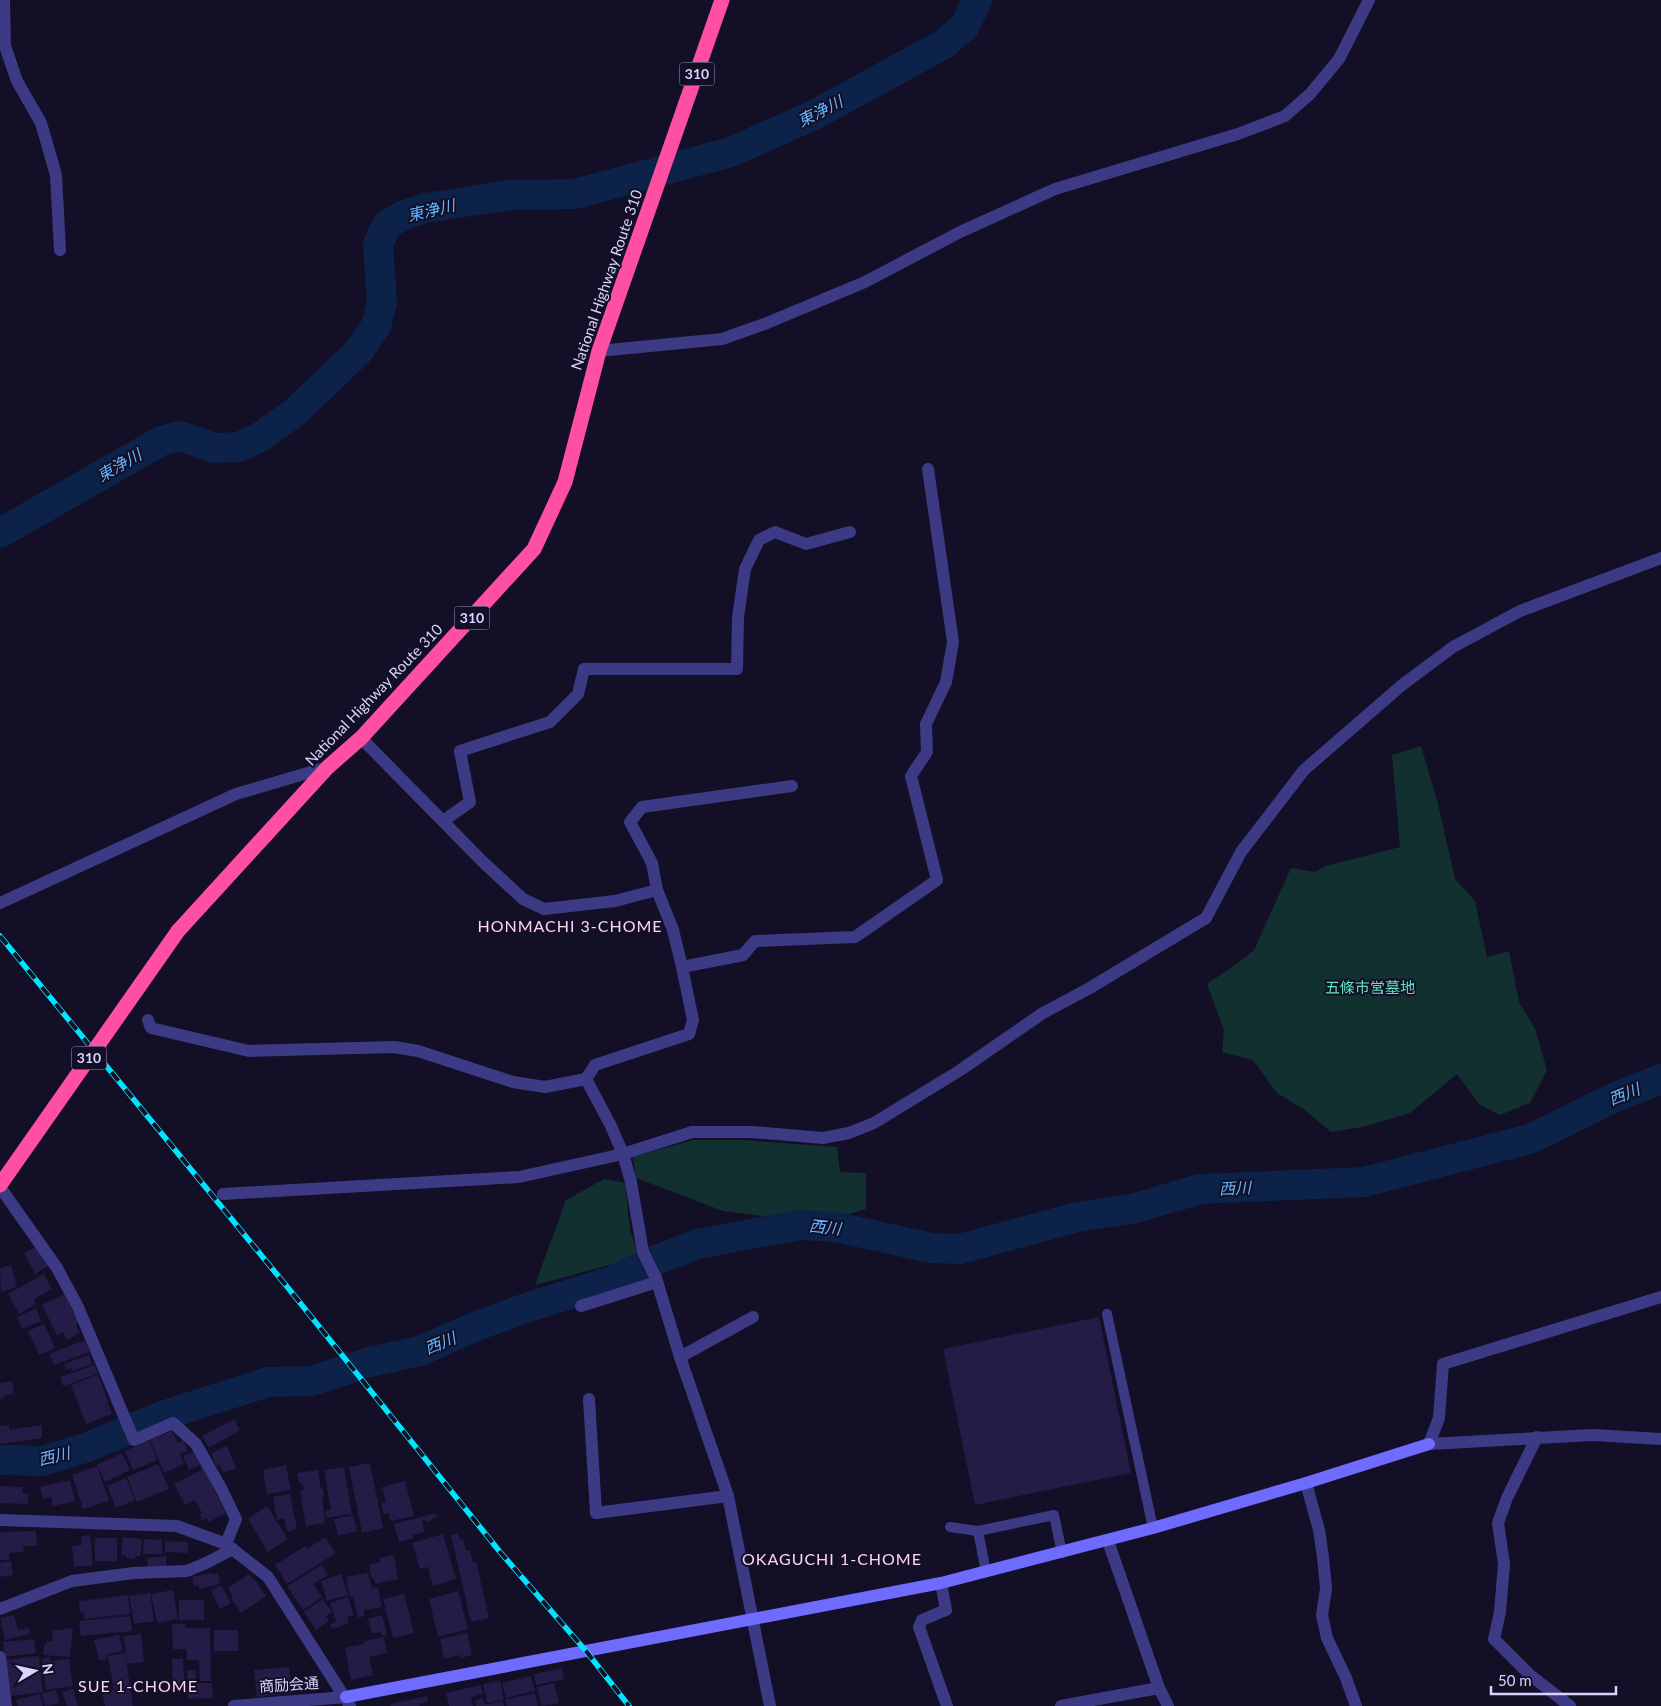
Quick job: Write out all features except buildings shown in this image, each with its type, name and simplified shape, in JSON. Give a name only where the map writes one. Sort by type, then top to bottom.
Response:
[{"type":"highway","name":"National Highway Route 310","points":[[0,1186],[178,931],[328,767],[361,738],[534,548],[565,482],[599,351],[722,0]]},
{"type":"street","points":[[4,0],[5,46],[17,81],[41,124],[56,175],[60,250]]},
{"type":"street","points":[[599,351],[722,339],[767,323],[865,282],[960,232],[1055,188],[1238,134],[1284,116],[1310,94],[1339,59],[1370,0]]},
{"type":"street","points":[[682,967],[744,955],[755,941],[856,937],[937,880],[911,776],[926,752],[926,724],[946,682],[953,642],[928,469]]},
{"type":"street","points":[[442,821],[470,802],[460,751],[550,722],[578,694],[584,669],[737,669],[738,617],[745,568],[759,540],[775,532],[806,544],[850,532]]},
{"type":"street","points":[[223,1194],[520,1177],[623,1154],[692,1132],[752,1132],[823,1138],[848,1133],[874,1123],[959,1071],[1043,1013],[1088,989],[1206,918],[1241,852],[1304,770],[1402,685],[1453,647],[1520,611],[1661,558]]},
{"type":"street","points":[[361,738],[483,862],[523,899],[544,909],[615,901],[656,890]]},
{"type":"street","points":[[0,903],[236,794],[328,767]]},
{"type":"street","points":[[148,1020],[151,1028],[249,1051],[394,1047],[418,1051],[512,1082],[545,1087],[586,1079],[595,1065],[689,1034],[693,1020],[673,930],[656,890],[652,863],[630,822],[642,807],[792,786]]},
{"type":"street","points":[[586,1079],[611,1126],[623,1154],[631,1182],[643,1252],[656,1280],[680,1357],[728,1496],[770,1706]]},
{"type":"street","points":[[0,1186],[58,1268],[78,1307],[134,1440],[173,1423],[196,1444],[222,1490],[236,1520],[229,1547],[206,1563],[187,1571],[134,1573],[72,1582],[0,1609]]},
{"type":"street","points":[[581,1306],[656,1280]]},
{"type":"street","points":[[1429,1444],[1438,1418],[1443,1364],[1661,1297]]},
{"type":"street","points":[[680,1357],[753,1317]]},
{"type":"street","points":[[589,1399],[596,1513],[728,1496]]},
{"type":"street","points":[[0,1520],[177,1526],[229,1547],[268,1578],[348,1702],[941,1583],[1108,1541],[1306,1483],[1429,1444],[1593,1435],[1661,1439]]},
{"type":"street","points":[[1537,1437],[1507,1498],[1498,1523],[1504,1564],[1500,1612],[1494,1639],[1530,1675],[1570,1706]]},
{"type":"street","points":[[1306,1483],[1319,1530],[1324,1557],[1326,1589],[1322,1615],[1327,1638],[1346,1678],[1356,1706]]},
{"type":"street","points":[[1108,1541],[1159,1688],[1168,1706]]},
{"type":"street","points":[[941,1583],[946,1610],[922,1620],[919,1627],[946,1706]]},
{"type":"street","points":[[0,1657],[6,1706]]},
{"type":"street","points":[[1061,1706],[1159,1688]]},
{"type":"street","name":"商励会通","points":[[234,1706],[348,1702]]},
{"type":"lane","points":[[1106,1314],[1153,1528]]},
{"type":"lane","points":[[950,1527],[978,1531],[1054,1515],[1062,1553]]},
{"type":"lane","points":[[978,1531],[986,1572]]},
{"type":"green space","name":"五條市営墓地","points":[[1421,746],[1437,800],[1455,879],[1475,901],[1487,957],[1509,951],[1519,1002],[1535,1029],[1547,1070],[1530,1103],[1500,1115],[1479,1104],[1457,1074],[1410,1113],[1363,1127],[1331,1132],[1306,1111],[1277,1093],[1253,1060],[1222,1052],[1224,1030],[1207,984],[1254,950],[1291,868],[1315,872],[1326,866],[1400,847],[1392,755]]},
{"type":"green space","points":[[694,1140],[741,1140],[837,1147],[840,1172],[866,1173],[866,1209],[842,1216],[794,1220],[723,1211],[636,1178],[633,1157]]},
{"type":"green space","points":[[604,1179],[625,1183],[630,1230],[639,1257],[535,1285],[566,1200]]},
{"type":"waterway","name":"東浄川","points":[[0,533],[161,441],[180,436],[214,448],[239,447],[260,437],[294,413],[358,352],[376,326],[382,303],[378,244],[387,225],[402,216],[425,208],[510,195],[575,194],[731,152],[816,114],[944,44],[965,26],[977,0]]},
{"type":"waterway","name":"西川","points":[[0,1460],[42,1461],[85,1448],[162,1416],[268,1382],[312,1381],[370,1362],[420,1351],[479,1325],[615,1280],[649,1263],[698,1244],[799,1225],[836,1227],[931,1248],[960,1249],[1077,1217],[1132,1209],[1200,1189],[1364,1182],[1530,1139],[1611,1099],[1661,1079]]},
{"type":"railway","points":[[0,936],[293,1294],[500,1552],[586,1651],[629,1706]]},
{"type":"district","name":"HONMACHI 3-CHOME","points":[[570,926]]},
{"type":"district","name":"OKAGUCHI 1-CHOME","points":[[832,1559]]},
{"type":"district","name":"SUE 1-CHOME","points":[[138,1686]]}]
